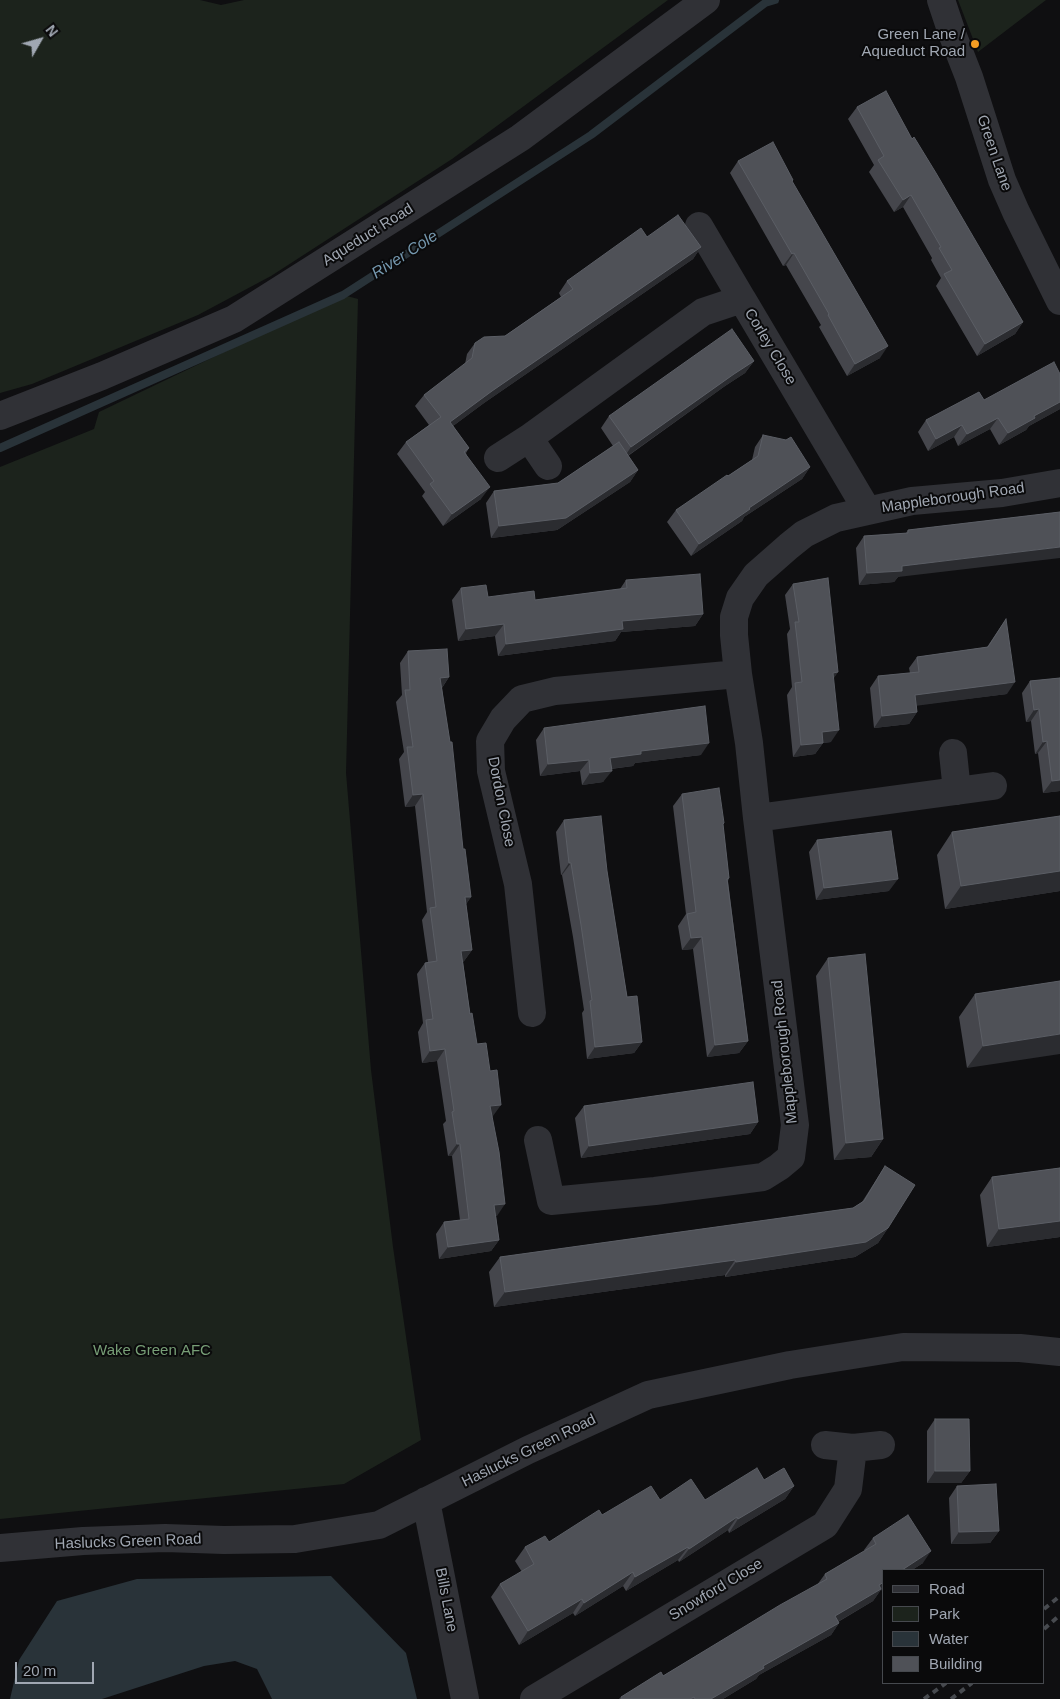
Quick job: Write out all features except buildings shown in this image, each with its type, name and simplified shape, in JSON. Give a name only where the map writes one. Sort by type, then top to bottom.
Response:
[{"type":"street","name":"Aqueduct Road","points":[[0,416],[102,376],[234,319],[520,138],[706,0]]},
{"type":"street","name":"Green Lane","points":[[941,0],[969,77],[1002,180],[1060,301]]},
{"type":"street","points":[[699,226],[742,300]]},
{"type":"street","name":"Corley Close","points":[[498,458],[529,438],[703,312],[742,300],[868,510]]},
{"type":"street","points":[[529,438],[548,466]]},
{"type":"street","name":"Mappleborough Road","points":[[538,1140],[550,1201],[655,1191],[763,1177],[791,1157],[795,1125],[749,743],[734,635],[734,617],[740,598],[756,575],[804,534],[836,518],[912,500],[1002,493],[1060,483]]},
{"type":"street","name":"Dordon Close","points":[[532,1013],[518,884],[491,771],[490,741],[503,719],[522,699],[555,691],[738,674]]},
{"type":"street","points":[[953,753],[957,790]]},
{"type":"street","points":[[757,818],[993,786]]},
{"type":"street","name":"Haslucks Green Road","points":[[0,1548],[82,1541],[165,1538],[224,1540],[295,1539],[378,1525],[528,1450],[648,1395],[790,1365],[903,1347],[1020,1348],[1060,1352]]},
{"type":"street","points":[[825,1445],[853,1448],[881,1445]]},
{"type":"street","name":"Snowford Close","points":[[534,1699],[825,1525],[848,1490],[853,1448]]},
{"type":"street","name":"Bills Lane","points":[[426,1501],[465,1699]]},
{"type":"green space","points":[[0,0],[200,0],[221,5],[244,0],[668,0],[452,159],[271,276],[198,315],[32,384],[0,393]]},
{"type":"green space","points":[[958,0],[1046,0],[978,52]]},
{"type":"green space","name":"Wake Green AFC","points":[[343,295],[358,299],[346,773],[371,1070],[393,1247],[421,1440],[344,1484],[0,1519],[0,467],[94,429],[99,412]]},
{"type":"water","points":[[331,1576],[406,1653],[417,1699],[272,1699],[257,1669],[235,1661],[204,1666],[102,1699],[10,1699],[19,1660],[57,1601],[137,1579]]},
{"type":"waterway","name":"River Cole","points":[[0,448],[343,295],[591,135],[765,3],[775,0]]},
{"type":"railway","points":[[1045,1608],[1060,1596]]},
{"type":"railway","points":[[1045,1628],[1060,1615]]},
{"type":"railway","points":[[924,1699],[945,1684]]},
{"type":"railway","points":[[951,1699],[971,1684]]},
{"type":"place","name":"Green Lane / Aqueduct Road","points":[[975,44]]}]
